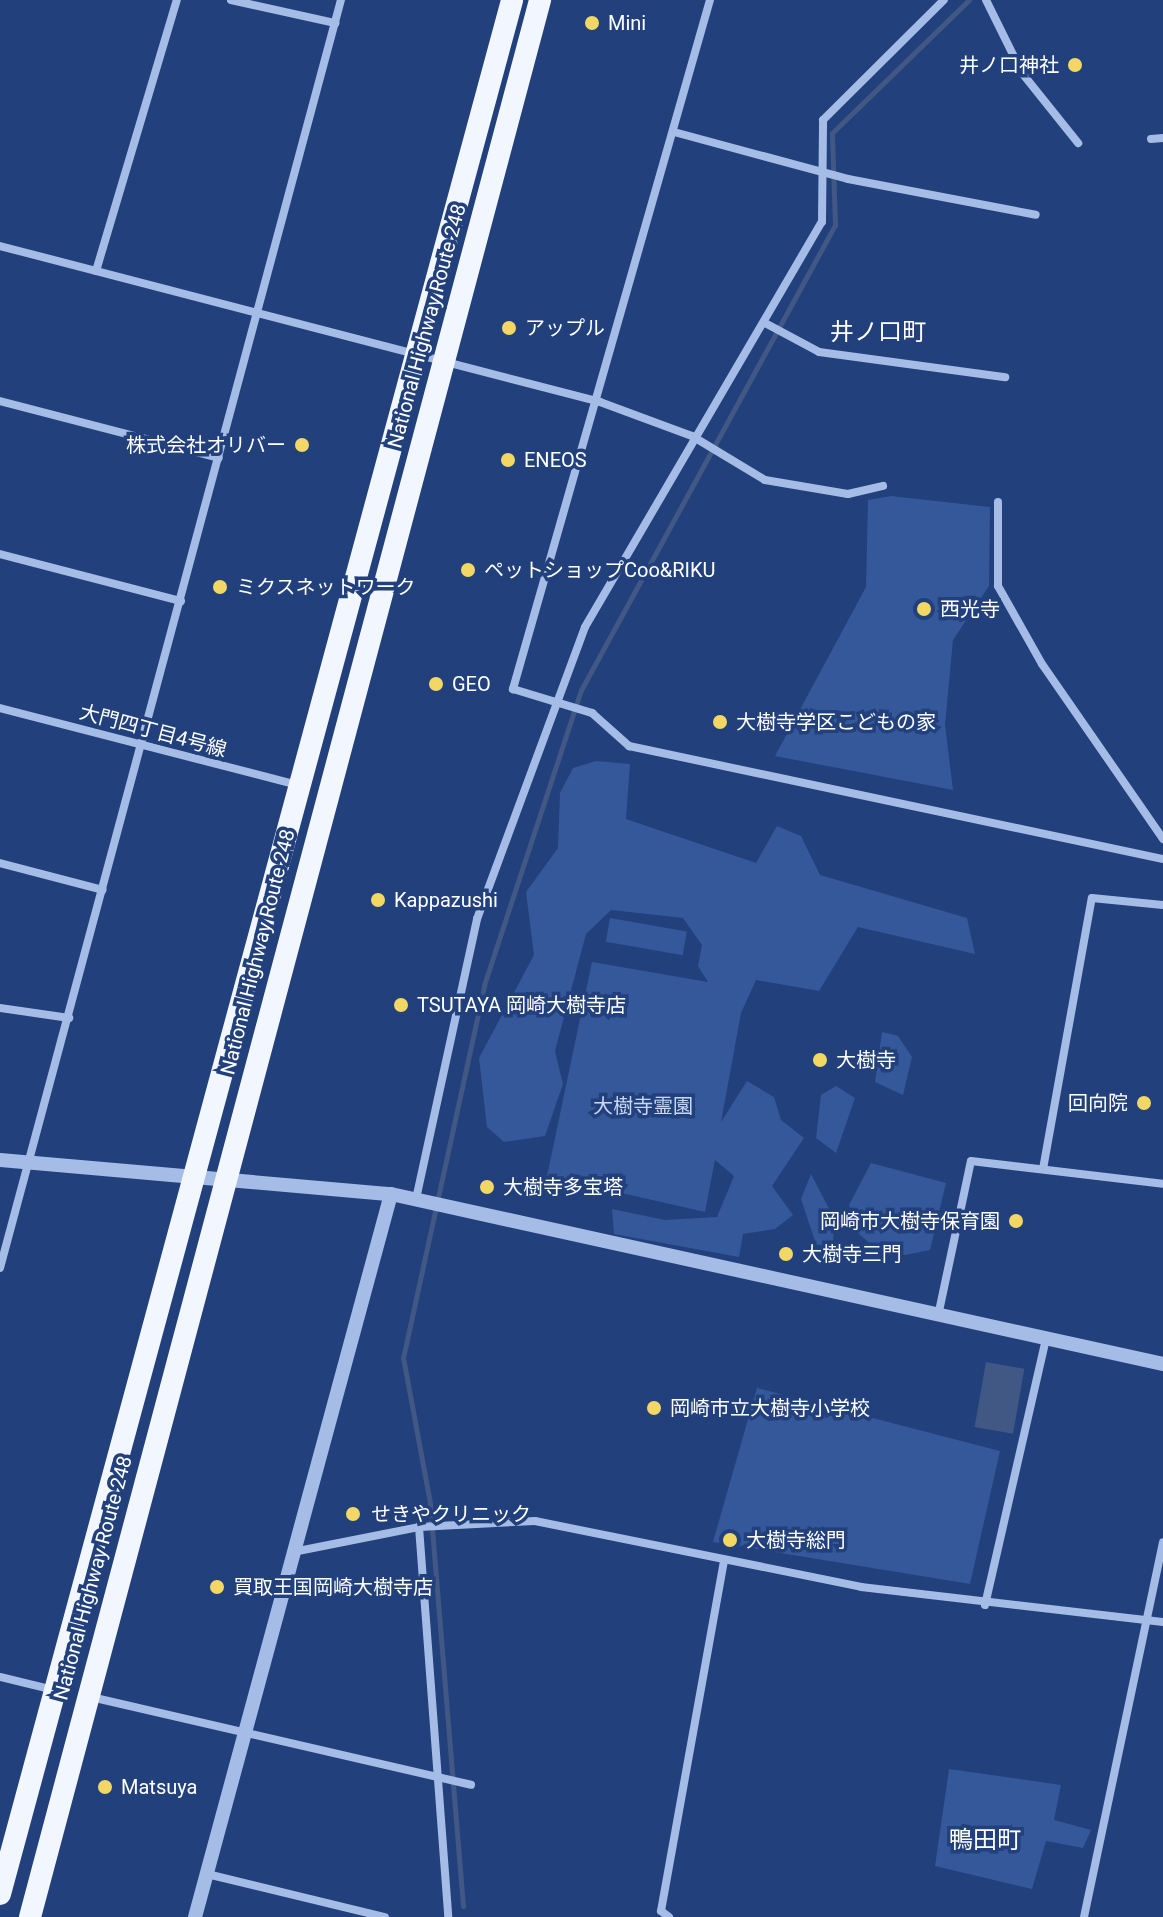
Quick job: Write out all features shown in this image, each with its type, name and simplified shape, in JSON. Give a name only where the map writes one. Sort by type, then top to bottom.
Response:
[{"type":"highway","name":"National Highway Route 248","points":[[0,1894],[198,1177],[299,786],[512,0]]},
{"type":"highway","name":"National Highway Route 248","points":[[30,1917],[540,0]]},
{"type":"street","points":[[96,271],[177,0]]},
{"type":"street","points":[[231,0],[335,23]]},
{"type":"street","points":[[0,1268],[341,0]]},
{"type":"street","points":[[710,0],[600,402],[513,689],[592,713],[629,746],[1163,859]]},
{"type":"street","points":[[416,1199],[477,919],[555,700],[585,627],[692,436],[765,323],[822,222],[817,134],[832,108],[944,0]]},
{"type":"street","points":[[986,1],[1022,73],[1078,143]]},
{"type":"street","points":[[674,132],[848,179],[1036,215]]},
{"type":"street","points":[[1151,139],[1163,138]]},
{"type":"street","points":[[0,246],[418,352],[600,402],[692,436],[765,480],[848,494],[883,486]]},
{"type":"street","points":[[765,323],[819,352],[1005,377]]},
{"type":"street","points":[[0,401],[219,458]]},
{"type":"street","points":[[998,502],[998,586],[1042,664],[1163,839]]},
{"type":"street","points":[[0,554],[181,601]]},
{"type":"street","name":"大門四丁目4号線","points":[[0,708],[299,786]]},
{"type":"street","points":[[0,863],[103,890]]},
{"type":"street","points":[[1043,1169],[1092,898],[1163,905]]},
{"type":"street","points":[[0,1008],[69,1018]]},
{"type":"street","points":[[0,1160],[391,1194],[1045,1343],[1163,1364]]},
{"type":"street","points":[[937,1317],[971,1161],[1163,1184]]},
{"type":"street","points":[[195,1917],[247,1735],[293,1552],[391,1194]]},
{"type":"street","points":[[985,1605],[1045,1343]]},
{"type":"street","points":[[293,1552],[419,1527],[535,1521],[611,1531],[724,1560],[985,1605],[1163,1622]]},
{"type":"street","points":[[419,1527],[448,1917]]},
{"type":"street","points":[[1084,1917],[1163,1542]]},
{"type":"street","points":[[669,1917],[661,1911],[724,1560]]},
{"type":"street","points":[[0,1677],[57,1691]]},
{"type":"street","points":[[87,1695],[438,1781],[471,1785]]},
{"type":"street","points":[[207,1874],[385,1917]]},
{"type":"green space","points":[[891,496],[990,507],[989,586],[953,640],[945,725],[953,790],[775,756],[866,587],[868,500]]},
{"type":"green space","name":"大樹寺霊園","points":[[596,761],[630,764],[626,819],[756,863],[777,826],[801,836],[820,875],[967,918],[975,954],[858,927],[819,991],[756,980],[741,1013],[721,1122],[747,1081],[774,1097],[781,1120],[804,1138],[772,1186],[793,1215],[775,1229],[743,1234],[739,1257],[614,1234],[612,1209],[665,1220],[717,1217],[734,1176],[715,1160],[705,1212],[547,1176],[592,962],[708,982],[698,966],[702,945],[683,918],[611,910],[586,934],[555,1051],[563,1084],[545,1136],[504,1142],[487,1127],[479,1058],[534,955],[526,892],[558,848],[560,793],[573,768]]},
{"type":"green space","points":[[610,918],[687,932],[683,955],[606,942]]},
{"type":"green space","points":[[882,1032],[898,1036],[912,1057],[903,1095],[875,1082]]},
{"type":"green space","points":[[836,1086],[855,1098],[836,1153],[816,1138],[821,1095]]},
{"type":"green space","points":[[871,1163],[946,1183],[930,1250],[905,1255],[876,1249],[858,1233],[849,1205]]},
{"type":"green space","points":[[811,1174],[834,1218],[833,1245],[826,1247],[816,1244],[801,1199]]},
{"type":"green space","points":[[757,1388],[1000,1451],[970,1584],[713,1542]]},
{"type":"green space","points":[[949,1769],[1061,1785],[1054,1820],[1091,1830],[1083,1848],[1046,1841],[1032,1889],[935,1866]]},
{"type":"shaded area","points":[[882,1209],[889,1212],[892,1219],[889,1226],[882,1229],[875,1226],[872,1219],[875,1212]]},
{"type":"shaded area","points":[[986,1362],[1024,1369],[1013,1434],[975,1427]]},
{"type":"waterway","points":[[463,1906],[430,1503],[403,1358],[484,985],[581,690],[835,225],[832,133],[969,0]]},
{"type":"place","name":"Mini","points":[[592,23]]},
{"type":"place","name":"井ノ口神社","points":[[1075,65]]},
{"type":"place","name":"アップル","points":[[509,328]]},
{"type":"place","name":"株式会社オリバー","points":[[302,445]]},
{"type":"place","name":"ENEOS","points":[[508,460]]},
{"type":"place","name":"ペットショップCoo&RIKU","points":[[468,570]]},
{"type":"place","name":"ミクスネットワーク","points":[[220,587]]},
{"type":"place","name":"西光寺","points":[[924,609]]},
{"type":"place","name":"GEO","points":[[436,684]]},
{"type":"place","name":"大樹寺学区こどもの家","points":[[720,722]]},
{"type":"place","name":"Kappazushi","points":[[378,900]]},
{"type":"place","name":"TSUTAYA 岡崎大樹寺店","points":[[401,1005]]},
{"type":"place","name":"大樹寺","points":[[820,1060]]},
{"type":"place","name":"回向院","points":[[1144,1103]]},
{"type":"place","name":"大樹寺多宝塔","points":[[487,1187]]},
{"type":"place","name":"岡崎市大樹寺保育園","points":[[1016,1221]]},
{"type":"place","name":"大樹寺三門","points":[[786,1254]]},
{"type":"place","name":"岡崎市立大樹寺小学校","points":[[654,1408]]},
{"type":"place","name":"せきやクリニック","points":[[353,1514]]},
{"type":"place","name":"大樹寺総門","points":[[730,1540]]},
{"type":"place","name":"買取王国岡崎大樹寺店","points":[[217,1587]]},
{"type":"place","name":"Matsuya","points":[[105,1787]]},
{"type":"district","name":"井ノ口町","points":[[878,333]]},
{"type":"district","name":"鴨田町","points":[[985,1841]]}]
